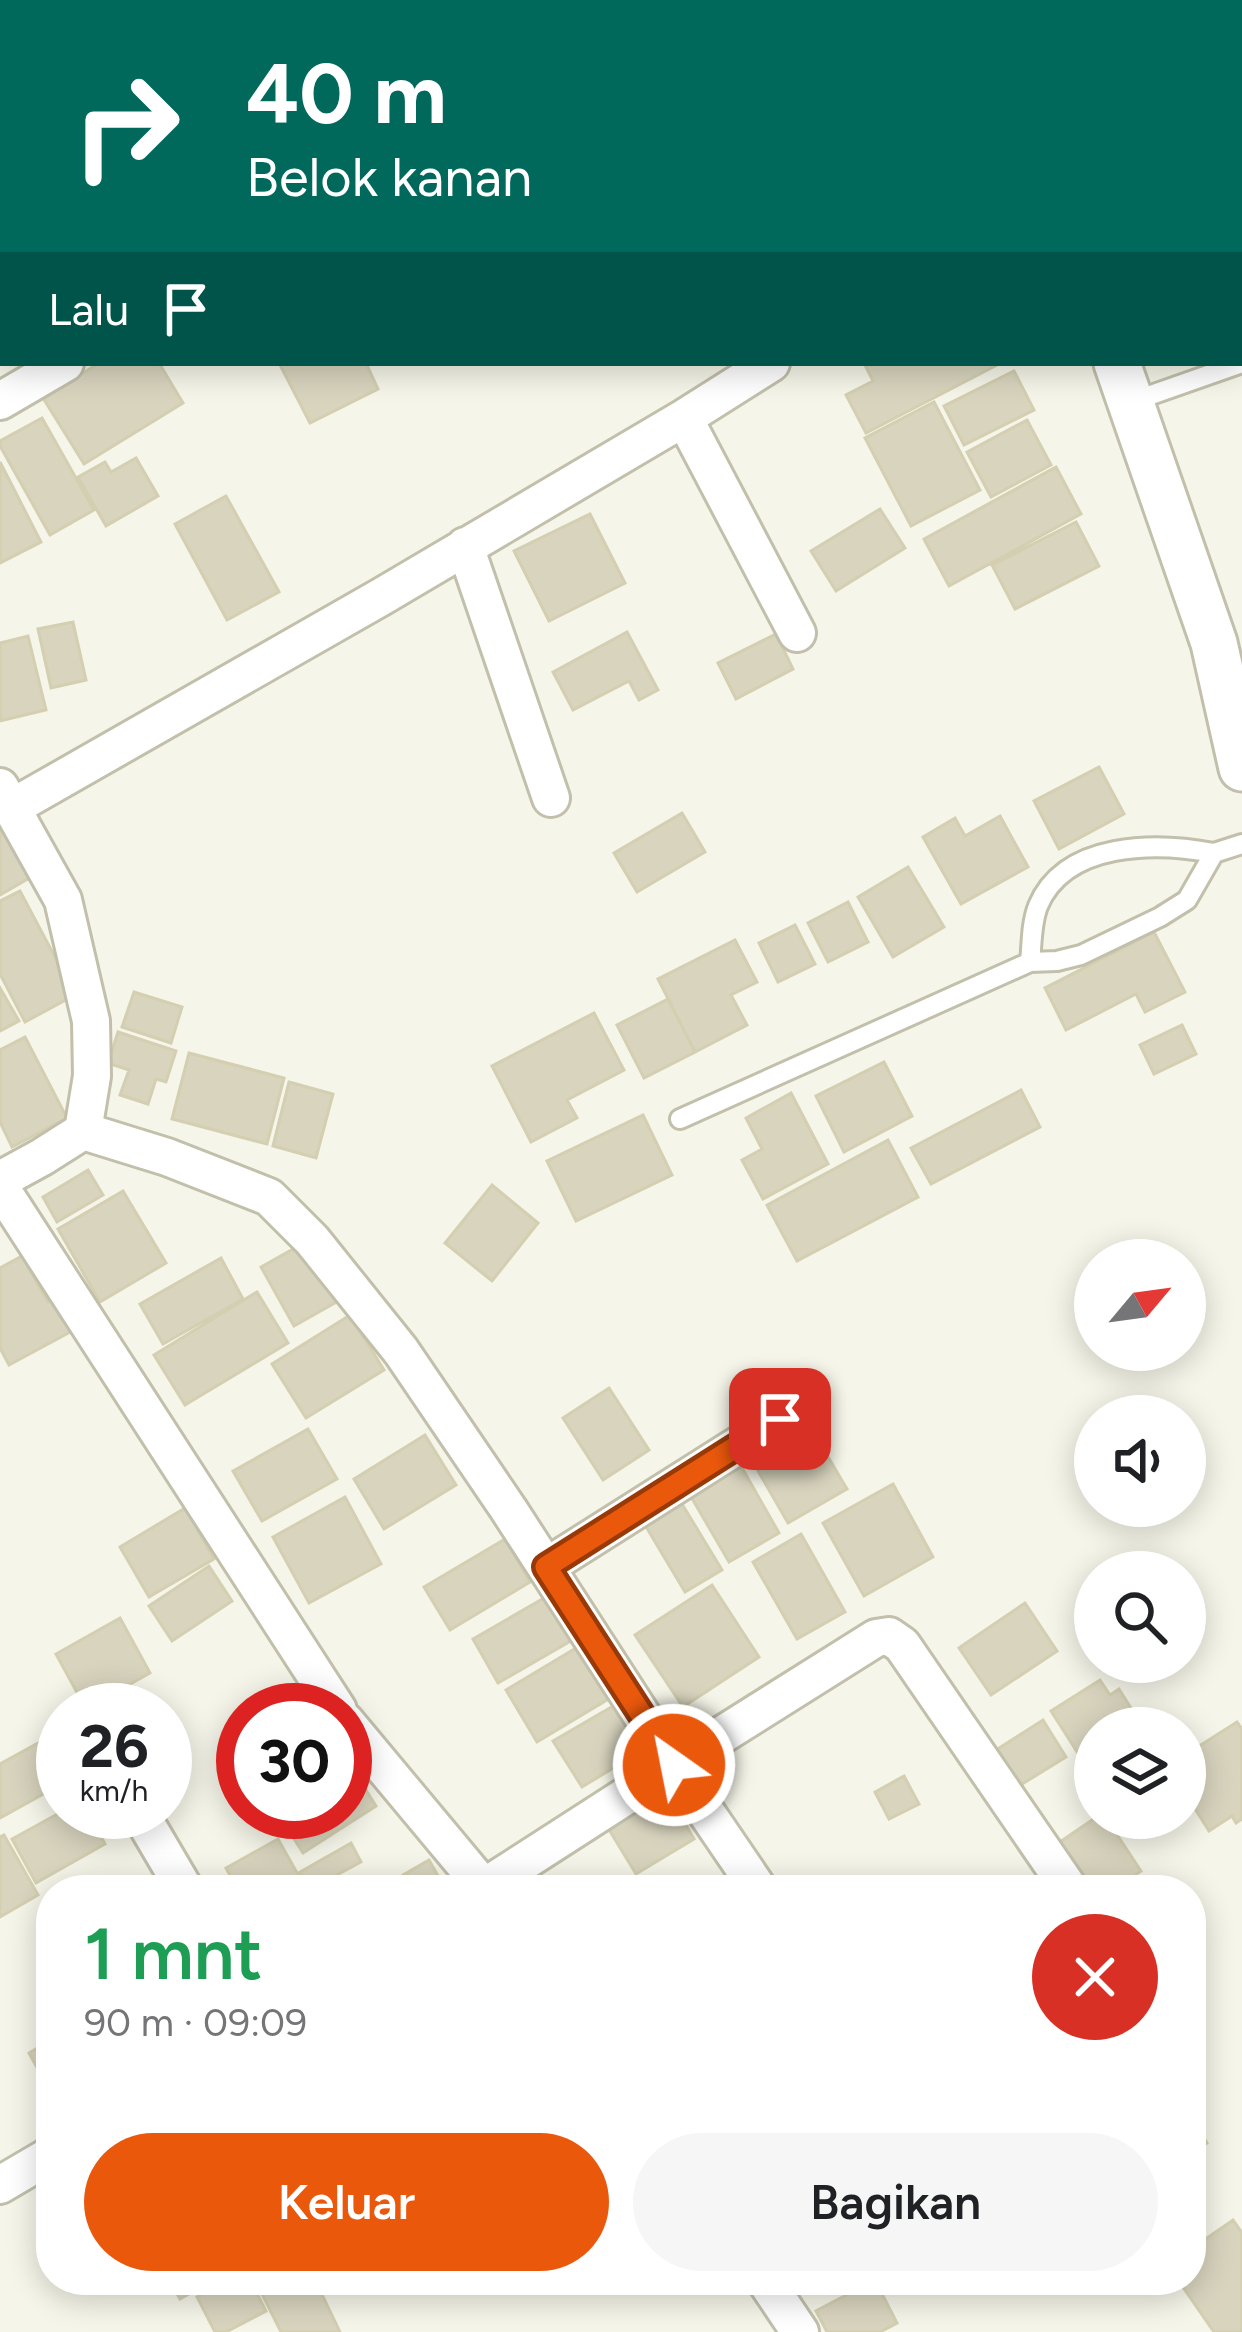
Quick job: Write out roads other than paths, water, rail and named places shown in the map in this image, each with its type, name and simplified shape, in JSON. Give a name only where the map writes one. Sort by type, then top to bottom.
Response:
[{"type":"street","points":[[0,401],[60,366]]},
{"type":"street","points":[[321,1683],[0,1183],[83,1131],[92,1076],[91,1021],[63,900],[6,797],[381,597],[766,366]]},
{"type":"street","points":[[1124,382],[1214,643],[1242,768]]},
{"type":"street","points":[[684,418],[797,633]]},
{"type":"street","points":[[465,546],[551,798]]},
{"type":"street","points":[[83,1131],[167,1157],[268,1197],[312,1240],[400,1351],[749,1875]]},
{"type":"street","points":[[546,1567],[780,1419]]},
{"type":"street","points":[[505,1875],[876,1638],[889,1636],[902,1645],[1060,1875]]},
{"type":"street","points":[[372,1754],[472,1875]]},
{"type":"street","points":[[155,1839],[176,1875]]},
{"type":"street","points":[[0,2185],[36,2165]]},
{"type":"street","points":[[774,2295],[800,2332]]},
{"type":"lane","points":[[1124,382],[1223,366]]},
{"type":"lane","points":[[1030,962],[1039,906],[1055,879],[1110,851],[1148,845],[1214,853],[1242,844]]},
{"type":"lane","points":[[680,1119],[1030,962],[1081,955],[1160,917],[1186,900],[1214,853]]}]
